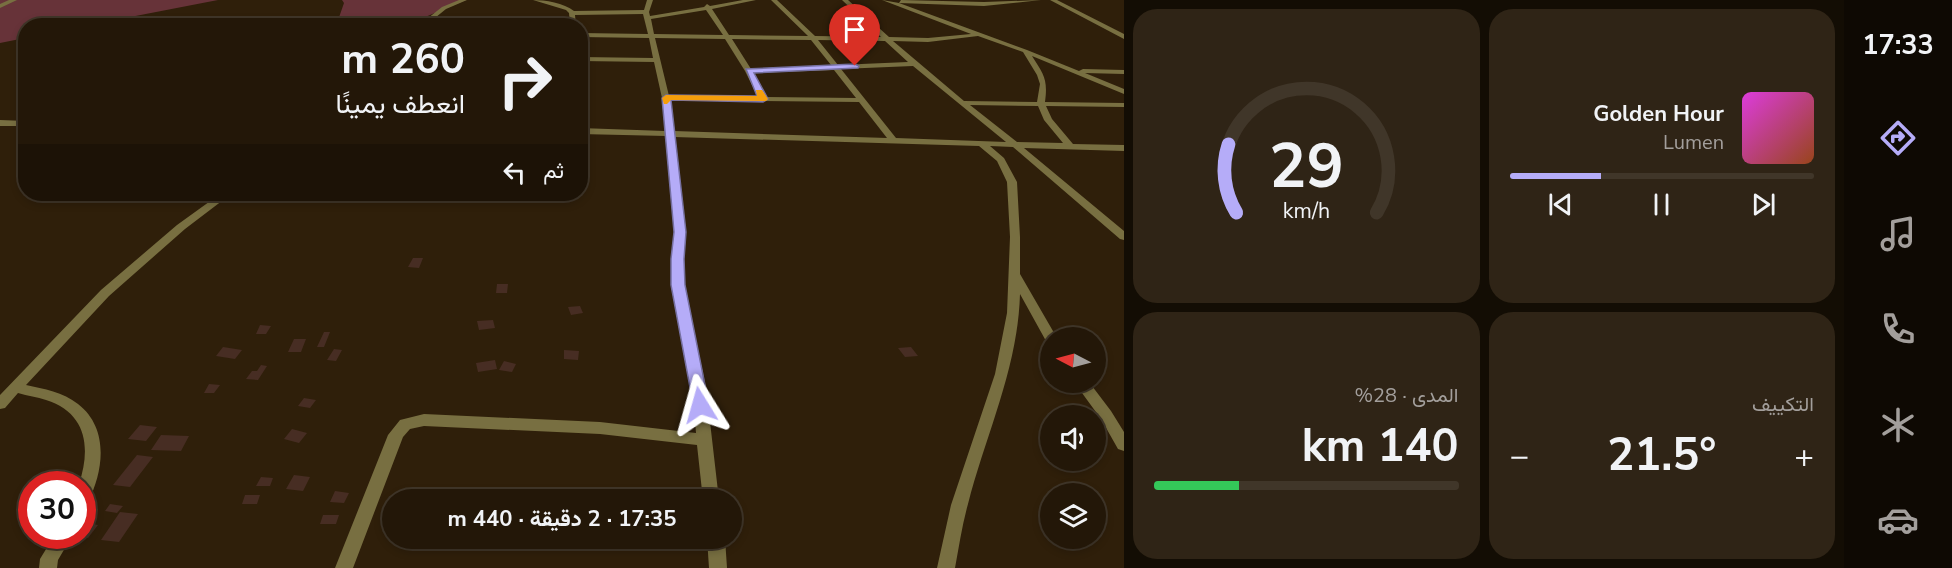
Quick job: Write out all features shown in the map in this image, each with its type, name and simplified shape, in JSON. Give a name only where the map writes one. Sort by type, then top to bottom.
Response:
[{"type":"street","points":[[0,6],[14,0]]},
{"type":"street","points":[[431,18],[444,8],[464,0]]},
{"type":"street","points":[[537,0],[572,13],[647,15],[753,0]]},
{"type":"street","points":[[650,0],[647,15],[666,98],[671,134],[680,232],[677,259],[678,285],[699,387],[710,489]]},
{"type":"street","points":[[774,0],[812,37],[894,141]]},
{"type":"street","points":[[845,0],[885,39],[1015,144],[1124,237]]},
{"type":"street","points":[[886,1],[984,4],[1038,0]]},
{"type":"street","points":[[1053,0],[1124,37]]},
{"type":"street","points":[[886,1],[1078,71],[1124,92]]},
{"type":"street","points":[[707,6],[749,71],[763,99]]},
{"type":"street","points":[[572,13],[572,18]]},
{"type":"street","points":[[588,35],[954,39],[976,34]]},
{"type":"street","points":[[1025,51],[1041,75],[1044,84],[1041,103],[1048,120],[1070,146]]},
{"type":"street","points":[[588,59],[658,60]]},
{"type":"street","points":[[749,71],[915,64]]},
{"type":"street","points":[[1078,71],[1124,72]]},
{"type":"street","points":[[666,98],[863,100]]},
{"type":"street","points":[[963,103],[1124,105]]},
{"type":"street","points":[[0,123],[18,124]]},
{"type":"street","points":[[588,131],[1124,148]]},
{"type":"street","points":[[946,568],[959,505],[1002,374],[1013,313],[1015,237],[1012,182],[1001,160],[982,144]]},
{"type":"street","points":[[0,404],[105,293],[181,227],[216,201]]},
{"type":"street","points":[[1014,274],[1045,327]]},
{"type":"street","points":[[17,388],[58,399],[80,413],[92,436],[95,460],[91,471]]},
{"type":"street","points":[[1089,393],[1124,445]]},
{"type":"street","points":[[344,568],[396,435],[405,424],[424,420],[600,428],[704,440]]},
{"type":"street","points":[[48,568],[49,558],[55,549]]},
{"type":"street","points":[[717,549],[718,568]]},
{"type":"shaded area","points":[[0,0],[218,0],[125,18],[18,18],[18,39],[0,43]]},
{"type":"shaded area","points":[[342,0],[466,0],[423,18],[339,18],[344,3]]},
{"type":"building","points":[[413,258],[423,258],[419,268],[408,267]]},
{"type":"building","points":[[497,284],[508,284],[507,293],[496,293]]},
{"type":"building","points":[[580,306],[583,313],[571,315],[568,307]]},
{"type":"building","points":[[493,320],[495,328],[479,330],[477,321]]},
{"type":"building","points":[[260,325],[271,326],[266,334],[256,334]]},
{"type":"building","points":[[324,332],[330,332],[324,347],[317,347]]},
{"type":"building","points":[[294,339],[306,339],[301,352],[288,352]]},
{"type":"building","points":[[223,347],[242,350],[235,359],[216,356]]},
{"type":"building","points":[[911,347],[918,356],[905,357],[898,348]]},
{"type":"building","points":[[334,349],[342,350],[336,361],[327,360]]},
{"type":"building","points":[[564,350],[579,351],[578,360],[564,359]]},
{"type":"building","points":[[495,360],[497,369],[478,372],[476,363]]},
{"type":"building","points":[[504,361],[516,364],[512,372],[499,370]]},
{"type":"building","points":[[261,365],[267,366],[258,380],[246,379],[252,371],[257,371]]},
{"type":"building","points":[[209,384],[220,385],[214,393],[204,393]]},
{"type":"building","points":[[304,398],[316,400],[310,408],[298,406]]},
{"type":"building","points":[[140,425],[157,427],[146,441],[128,439]]},
{"type":"building","points":[[292,429],[307,433],[299,443],[284,439]]},
{"type":"building","points":[[161,435],[189,436],[181,451],[151,450]]},
{"type":"building","points":[[137,455],[153,457],[130,487],[113,485]]},
{"type":"building","points":[[294,475],[310,477],[303,491],[286,489]]},
{"type":"building","points":[[261,477],[273,478],[270,486],[256,486]]},
{"type":"building","points":[[335,491],[349,493],[344,503],[330,502]]},
{"type":"building","points":[[245,495],[260,495],[257,504],[242,504]]},
{"type":"building","points":[[110,504],[123,506],[117,513],[105,511]]},
{"type":"building","points":[[120,512],[138,514],[119,542],[101,540]]},
{"type":"building","points":[[323,515],[339,515],[336,524],[320,524]]},
{"type":"slow traffic","points":[[667,102],[666,98],[763,99],[759,92]]},
{"type":"route","points":[[700,405],[699,387],[678,285],[677,259],[680,232],[666,98],[763,99],[749,71],[855,66]]}]
